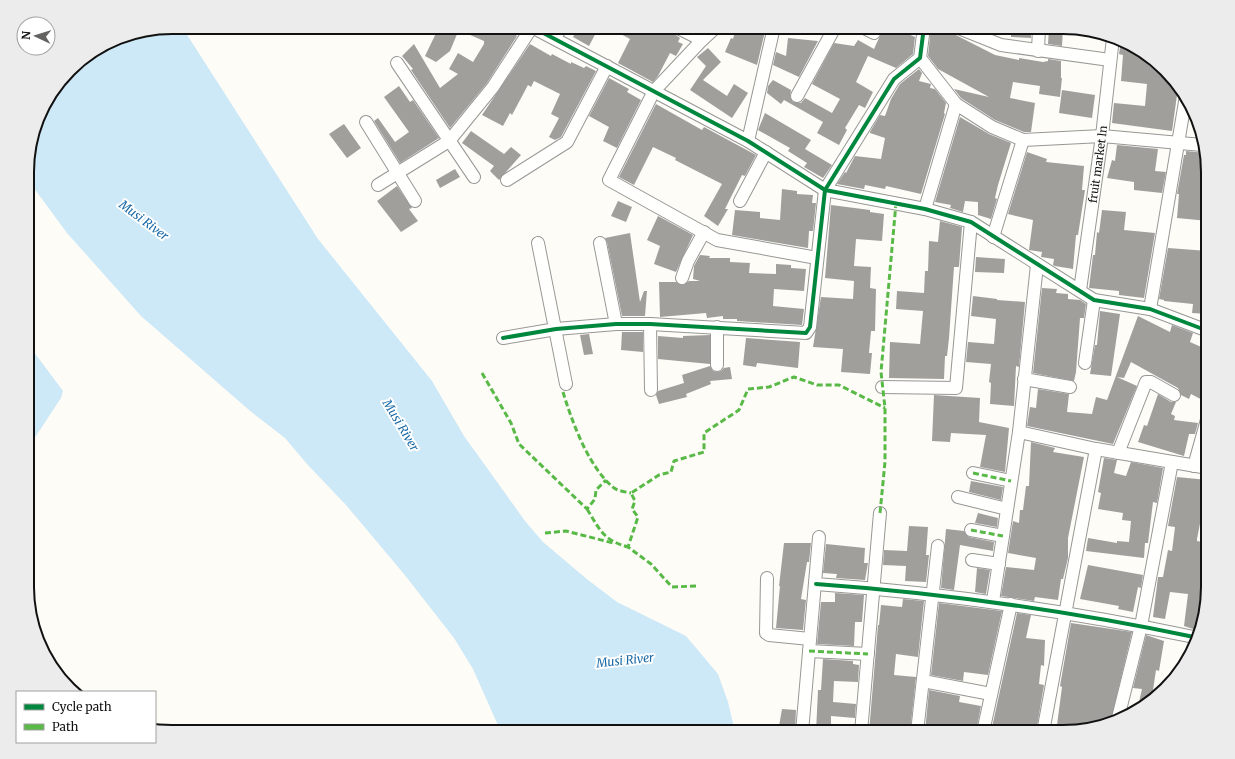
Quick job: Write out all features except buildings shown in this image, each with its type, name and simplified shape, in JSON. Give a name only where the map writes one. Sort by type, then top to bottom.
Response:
[{"type":"street","points":[[378,185],[449,141],[493,87],[527,34]]},
{"type":"street","points":[[546,34],[748,141],[825,190],[925,209],[971,222],[1094,300],[1150,309],[1201,328]]},
{"type":"street","points":[[554,38],[557,34]]},
{"type":"street","points":[[690,34],[702,40]]},
{"type":"street","points":[[708,34],[654,91],[609,180],[717,240],[817,258]]},
{"type":"street","points":[[748,141],[772,34]]},
{"type":"street","points":[[797,96],[831,34]]},
{"type":"street","points":[[503,338],[556,329],[616,324],[717,327],[806,333],[810,327],[825,190],[894,79],[920,58],[923,34]]},
{"type":"street","points":[[974,34],[1001,45],[1038,52],[1110,60]]},
{"type":"street","points":[[1038,52],[1039,34]]},
{"type":"street","name":"fruit market ln","points":[[1080,290],[1102,136],[1112,44]]},
{"type":"street","points":[[920,58],[956,104],[992,127],[1023,140],[1102,136],[1198,145]]},
{"type":"street","points":[[397,63],[474,177]]},
{"type":"street","points":[[507,180],[567,142],[607,66]]},
{"type":"street","points":[[925,209],[956,104]]},
{"type":"street","points":[[1150,309],[1184,106]]},
{"type":"street","points":[[366,122],[415,201]]},
{"type":"street","points":[[994,236],[1023,140]]},
{"type":"street","points":[[740,201],[766,152]]},
{"type":"street","points":[[882,387],[956,388],[971,222]]},
{"type":"street","points":[[682,278],[688,261],[704,232]]},
{"type":"street","points":[[538,243],[566,384]]},
{"type":"street","points":[[600,243],[616,324]]},
{"type":"street","points":[[993,601],[1019,432],[1037,264]]},
{"type":"street","points":[[1085,363],[1094,300]]},
{"type":"street","points":[[650,324],[651,390]]},
{"type":"street","points":[[717,327],[717,365]]},
{"type":"street","points":[[1024,380],[1070,387]]},
{"type":"street","points":[[1118,453],[1146,382],[1151,382],[1174,395]]},
{"type":"street","points":[[1019,432],[1096,449],[1201,467]]},
{"type":"street","points":[[1194,466],[1201,441]]},
{"type":"street","points":[[1044,725],[1064,613],[1096,449]]},
{"type":"street","points":[[1119,713],[1141,626],[1172,462]]},
{"type":"street","points":[[973,473],[1011,481]]},
{"type":"street","points":[[958,497],[1007,509]]},
{"type":"street","points":[[863,725],[880,513]]},
{"type":"street","points":[[971,530],[1003,536]]},
{"type":"street","points":[[803,725],[819,536]]},
{"type":"street","points":[[918,725],[938,546]]},
{"type":"street","points":[[972,560],[999,564]]},
{"type":"street","points":[[767,578],[766,633],[810,645],[868,654]]},
{"type":"street","points":[[816,584],[874,588],[993,601],[1141,626],[1192,637]]},
{"type":"street","points":[[984,725],[1011,604]]},
{"type":"street","points":[[922,681],[991,694]]},
{"type":"water","name":"Musi River","points":[[163,34],[186,34],[318,239],[432,381],[464,436],[525,521],[543,542],[617,602],[686,636],[718,674],[728,702],[733,725],[498,725],[473,669],[454,638],[404,574],[346,505],[307,464],[285,438],[249,410],[141,316],[67,233],[34,188],[35,154],[41,128],[57,95],[81,68],[95,57],[111,48],[128,41],[145,37]]},
{"type":"water","points":[[34,352],[63,391],[61,398],[34,439]]},
{"type":"marked path","points":[[880,513],[885,462],[885,408],[881,372],[896,203]]},
{"type":"marked path","points":[[482,373],[511,423],[519,444],[587,509],[595,499],[596,490],[606,480]]},
{"type":"marked path","points":[[696,586],[672,587],[651,564],[628,547],[638,517],[632,509],[635,501],[631,493],[659,475],[671,472],[674,461],[704,452],[704,433],[739,410],[748,389],[769,387],[794,377],[817,385],[839,385],[885,408]]},
{"type":"marked path","points":[[563,392],[582,444],[597,469],[614,488],[631,493]]},
{"type":"marked path","points":[[973,473],[1011,481]]},
{"type":"marked path","points":[[587,509],[599,528],[607,537],[628,547]]},
{"type":"marked path","points":[[971,530],[1003,536]]},
{"type":"marked path","points":[[545,533],[566,531],[613,543]]},
{"type":"marked path","points":[[809,651],[868,654]]},
{"type":"cycle path","points":[[545,34],[748,141],[825,190],[925,209],[971,222],[1094,300],[1150,309],[1201,328]]},
{"type":"cycle path","points":[[503,338],[556,329],[616,324],[650,324],[806,333],[810,327],[825,190],[894,79],[920,58],[923,34]]},
{"type":"cycle path","points":[[816,584],[911,592],[1006,604],[1100,619],[1192,637]]}]
